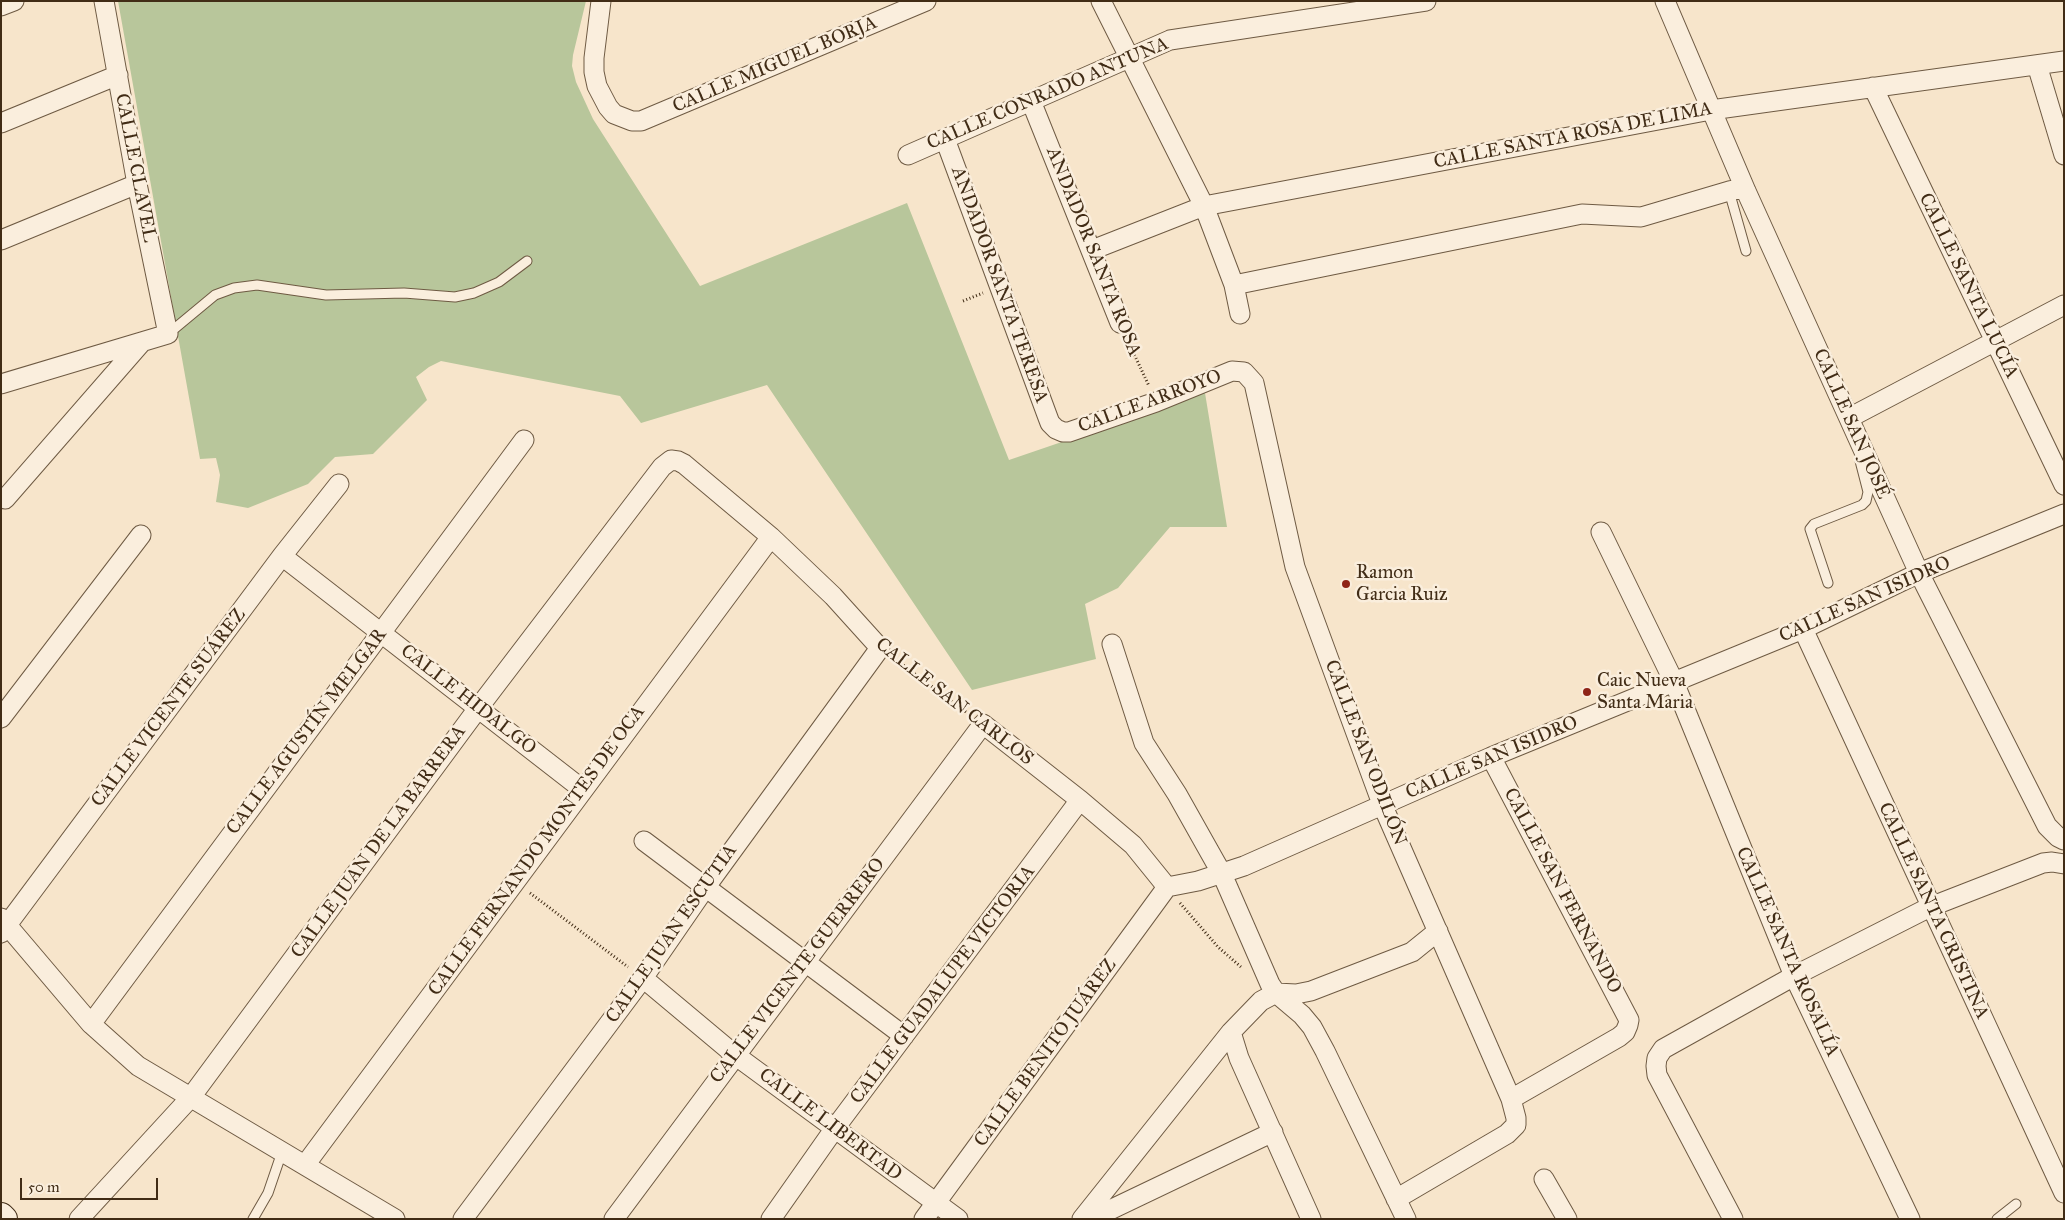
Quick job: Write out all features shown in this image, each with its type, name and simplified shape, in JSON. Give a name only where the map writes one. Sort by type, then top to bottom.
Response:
[{"type":"street","points":[[1,6],[14,1]]},
{"type":"street","name":"CALLE CLAVEL","points":[[104,1],[137,184],[168,334]]},
{"type":"street","name":"CALLE MIGUEL BORJA","points":[[601,1],[594,72],[597,86],[608,108],[622,119],[641,121],[926,1]]},
{"type":"street","points":[[1101,1],[1204,206],[1234,285],[1240,314]]},
{"type":"street","name":"CALLE CONRADO ANTUNA","points":[[908,155],[1170,40],[1426,1]]},
{"type":"street","name":"CALLE SAN JOSÉ","points":[[1665,1],[1710,110],[1737,191],[1848,418],[1919,573],[2047,826],[2061,838]]},
{"type":"street","name":"CALLE SANTA ROSA DE LIMA","points":[[1092,250],[1204,206],[1710,110],[2064,61]]},
{"type":"street","points":[[2037,64],[2064,155]]},
{"type":"street","points":[[1,123],[118,75]]},
{"type":"street","name":"CALLE SANTA LUCÍA","points":[[1872,88],[2064,485]]},
{"type":"street","name":"ANDADOR SANTA ROSA","points":[[1031,101],[1120,323]]},
{"type":"street","name":"ANDADOR SANTA TERESA","points":[[945,139],[1050,423],[1056,429]]},
{"type":"street","points":[[1,240],[137,184]]},
{"type":"street","points":[[1234,285],[1582,214],[1641,216],[1737,191]]},
{"type":"street","points":[[1848,418],[2064,305]]},
{"type":"street","points":[[1,384],[168,334]]},
{"type":"street","points":[[5,499],[141,343]]},
{"type":"street","name":"CALLE ARROYO","points":[[1056,429],[1069,432],[1156,402],[1232,371],[1244,372]]},
{"type":"street","name":"CALLE SAN ODILÓN","points":[[1244,372],[1254,383],[1295,567],[1382,804],[1512,1099],[1516,1125],[1508,1134],[1396,1198]]},
{"type":"street","name":"CALLE AGUSTÍN MELGAR","points":[[91,1024],[524,440]]},
{"type":"street","name":"CALLE SAN CARLOS","points":[[671,460],[684,464],[771,537],[833,596],[880,648]]},
{"type":"street","name":"CALLE JUAN DE LA BARRERA","points":[[79,1219],[191,1097],[479,707],[662,467],[671,460]]},
{"type":"street","name":"CALLE VICENTE SUÁREZ","points":[[4,925],[282,556],[339,484]]},
{"type":"street","name":"CALLE SAN ISIDRO","points":[[1172,886],[1198,881],[1244,866],[1491,757],[1803,629],[1919,573],[2064,514]]},
{"type":"street","name":"CALLE SANTA ROSALÍA","points":[[1601,532],[1674,682],[1794,976],[1910,1219]]},
{"type":"street","points":[[1,718],[141,535]]},
{"type":"street","name":"CALLE FERNANDO MONTES DE OCA","points":[[305,1165],[582,789],[771,537]]},
{"type":"street","name":"CALLE HIDALGO","points":[[282,556],[479,707],[582,789]]},
{"type":"street","name":"CALLE SANTA CRISTINA","points":[[1803,629],[1930,907],[2064,1192]]},
{"type":"street","points":[[1112,644],[1144,743],[1177,794],[1222,874],[1273,988],[1312,1027],[1406,1219]]},
{"type":"street","name":"CALLE JUAN ESCUTIA","points":[[463,1219],[643,978],[705,888],[880,648]]},
{"type":"street","name":"CALLE SAN CARLOS","points":[[983,724],[1080,800],[1133,845],[1172,886]]},
{"type":"street","name":"CALLE VICENTE GUERRERO","points":[[614,1219],[983,724]]},
{"type":"street","name":"CALLE SAN FERNANDO","points":[[1491,757],[1627,1014],[1628,1025],[1619,1037],[1512,1099]]},
{"type":"street","name":"CALLE GUADALUPE VICTORIA","points":[[771,1219],[835,1128],[1080,800]]},
{"type":"street","points":[[644,841],[904,1036]]},
{"type":"street","points":[[1733,1219],[1657,1075],[1656,1066],[1663,1050],[1671,1043],[1794,976],[1930,907],[2043,863],[2064,864]]},
{"type":"street","name":"CALLE BENITO JUÁREZ","points":[[930,1211],[1172,886]]},
{"type":"street","points":[[4,925],[91,1024],[138,1066],[395,1219]]},
{"type":"street","points":[[1273,988],[1296,994],[1311,991],[1412,952],[1438,931]]},
{"type":"street","name":"CALLE LIBERTAD","points":[[643,978],[736,1055],[835,1128],[930,1211],[958,1219]]},
{"type":"street","points":[[1082,1219],[1231,1032],[1273,988]]},
{"type":"street","points":[[1231,1032],[1238,1058],[1311,1219]]},
{"type":"street","points":[[1091,1219],[1273,1132]]},
{"type":"street","points":[[1544,1179],[1566,1219]]},
{"type":"street","points":[[1,1216],[4,1219]]},
{"type":"lane","points":[[1737,191],[1746,251]]},
{"type":"lane","points":[[168,334],[216,295],[234,288],[257,285],[326,295],[404,293],[455,297],[474,293],[499,282],[527,261]]},
{"type":"lane","points":[[1828,583],[1810,533],[1812,526],[1862,504],[1868,496],[1848,418]]},
{"type":"lane","points":[[253,1219],[268,1193],[282,1152]]},
{"type":"lane","points":[[1997,1219],[2016,1204]]},
{"type":"path","name":"ANDADOR SANTA ROSA","points":[[1120,323],[1156,402]]},
{"type":"path","name":"CALLE SAN CARLOS","points":[[880,648],[983,724]]},
{"type":"path","points":[[515,882],[643,978]]},
{"type":"path","points":[[1172,886],[1218,947],[1245,970],[1273,988]]},
{"type":"green space","points":[[118,1],[586,1],[573,55],[572,66],[576,82],[593,119],[700,286],[907,203],[1009,460],[1205,393],[1227,527],[1170,527],[1118,588],[1085,604],[1096,659],[972,690],[767,385],[641,423],[620,396],[441,361],[416,377],[427,400],[373,454],[335,457],[308,484],[248,508],[216,502],[220,475],[216,458],[200,459]]},
{"type":"place","name":"Ramon Garcia Ruiz","points":[[1346,584]]},
{"type":"place","name":"Caic Nueva Santa Maria","points":[[1587,692]]}]
